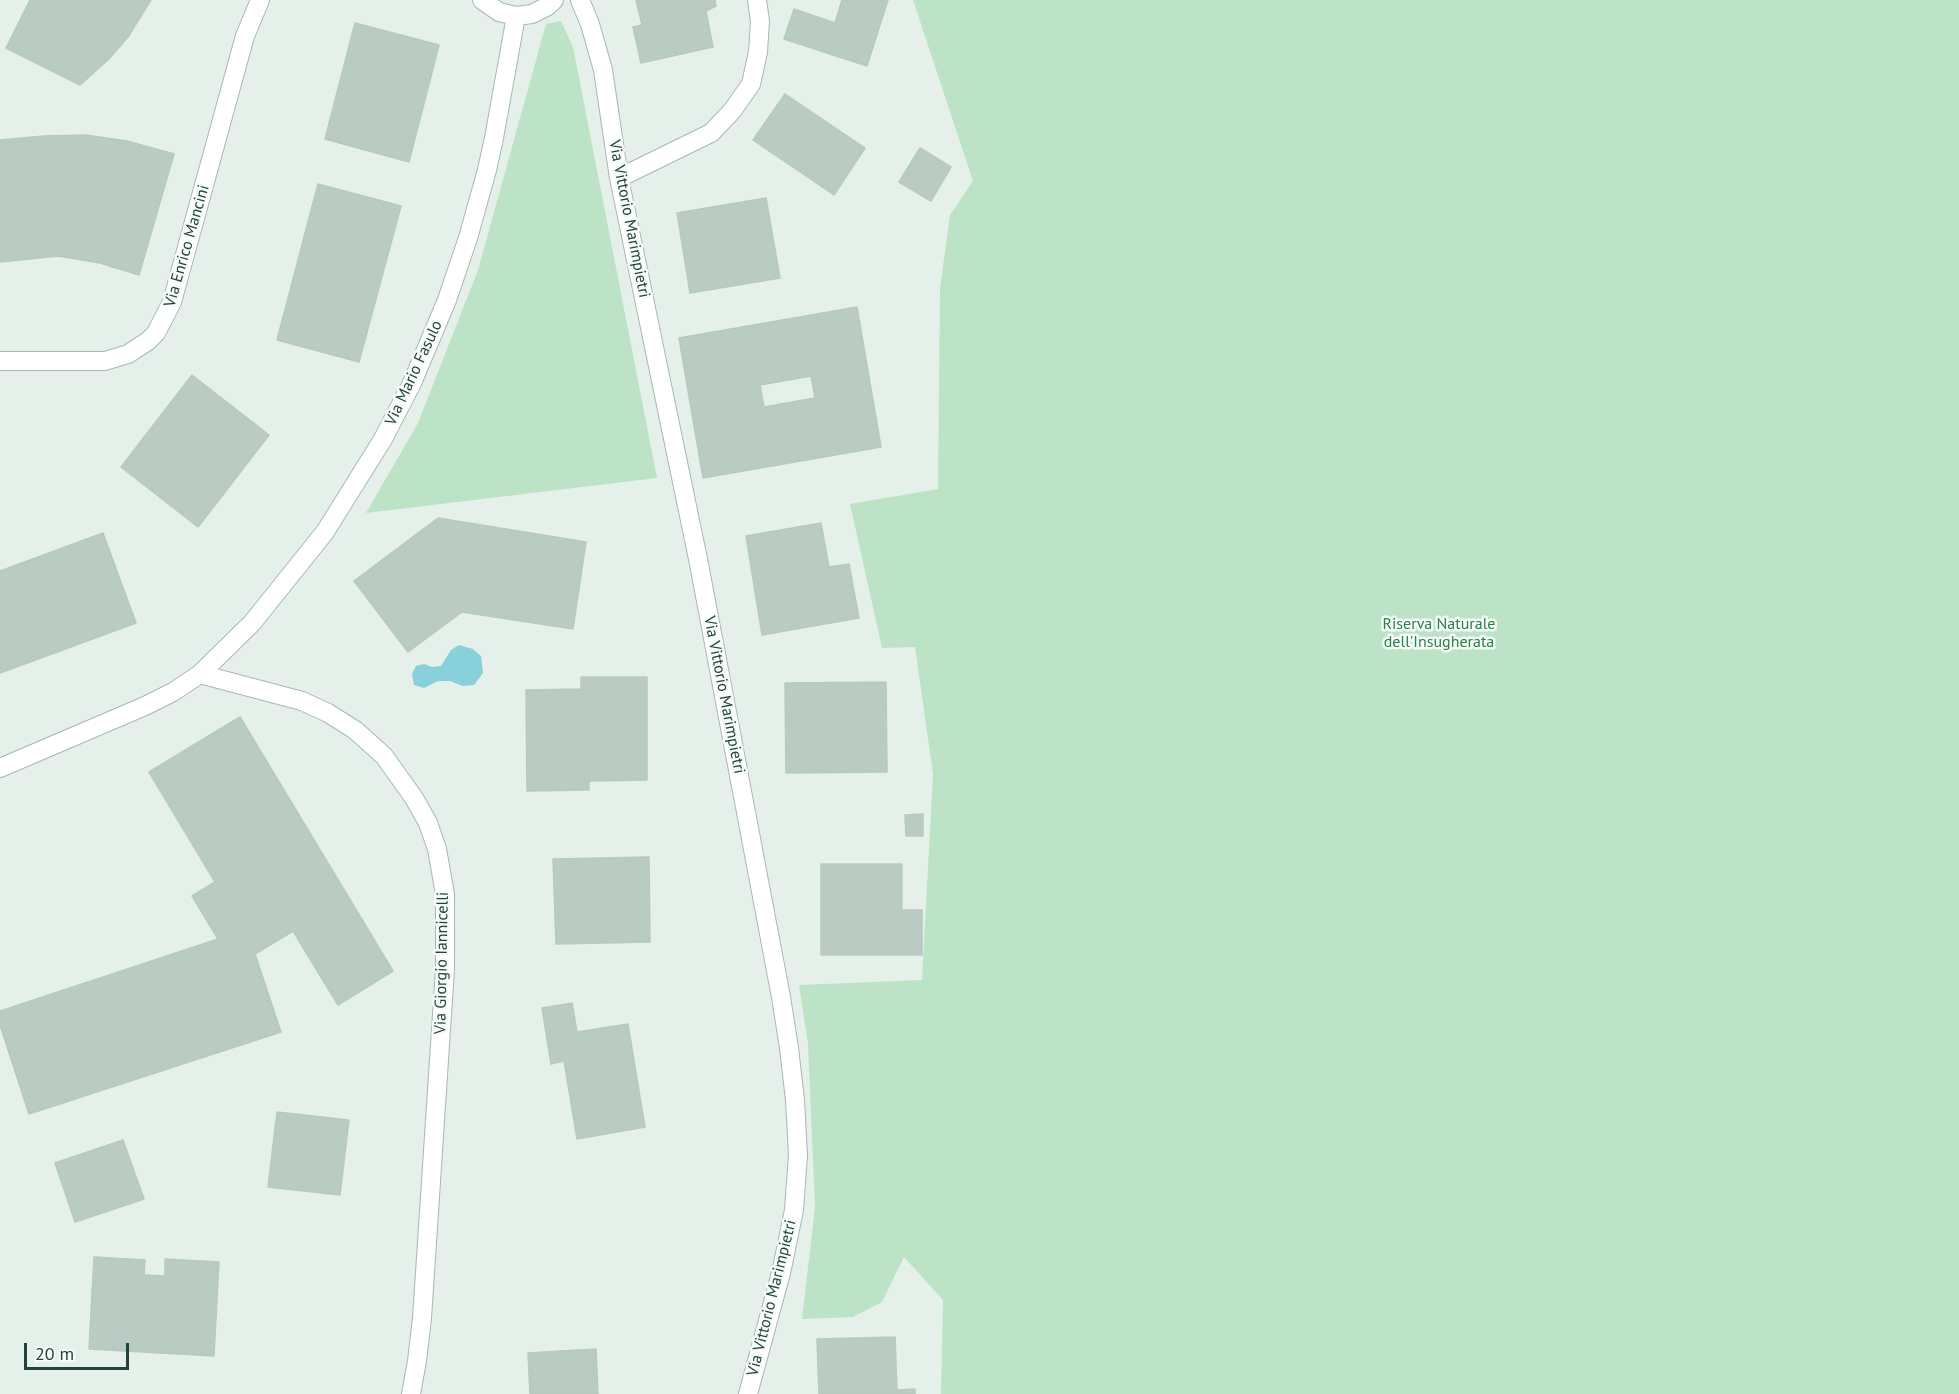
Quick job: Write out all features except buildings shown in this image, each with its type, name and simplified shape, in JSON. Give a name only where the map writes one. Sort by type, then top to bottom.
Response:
[{"type":"street","name":"Via Enrico Mancini","points":[[0,361],[105,361],[128,354],[156,333],[172,302],[245,36],[260,0]]},
{"type":"street","points":[[482,0],[499,12],[516,16],[532,14],[548,6],[554,0]]},
{"type":"street","name":"Via Vittorio Marimpietri","points":[[580,0],[590,24],[603,70],[619,178],[702,582],[782,997],[795,1100],[798,1155],[794,1210],[774,1303],[748,1394]]},
{"type":"street","points":[[619,178],[711,133],[732,111],[751,84],[756,63],[760,21],[757,0]]},
{"type":"street","name":"Via Mario Fasulo","points":[[200,674],[252,623],[325,532],[377,449],[412,383],[447,300],[478,204],[494,138],[516,16]]},
{"type":"street","points":[[0,768],[145,706],[173,692],[200,674]]},
{"type":"street","name":"Via Giorgio Iannicelli","points":[[200,674],[302,701],[328,713],[355,730],[384,756],[404,783],[422,811],[437,849],[445,894],[445,969],[421,1329],[411,1394]]},
{"type":"green space","name":"Riserva Naturale dell'Insugherata","points":[[913,0],[1959,0],[1959,1394],[941,1394],[943,1300],[904,1257],[882,1302],[853,1317],[802,1319],[815,1207],[808,1044],[799,985],[922,980],[933,774],[915,647],[882,648],[850,504],[938,489],[940,288],[950,215],[973,181]]},
{"type":"green space","points":[[561,21],[573,47],[657,478],[366,513],[418,423],[478,270],[546,24]]},
{"type":"water","points":[[459,645],[473,649],[481,656],[483,673],[474,685],[463,686],[450,681],[438,681],[424,688],[414,685],[412,674],[416,666],[424,664],[432,667],[441,666],[451,650]]}]
